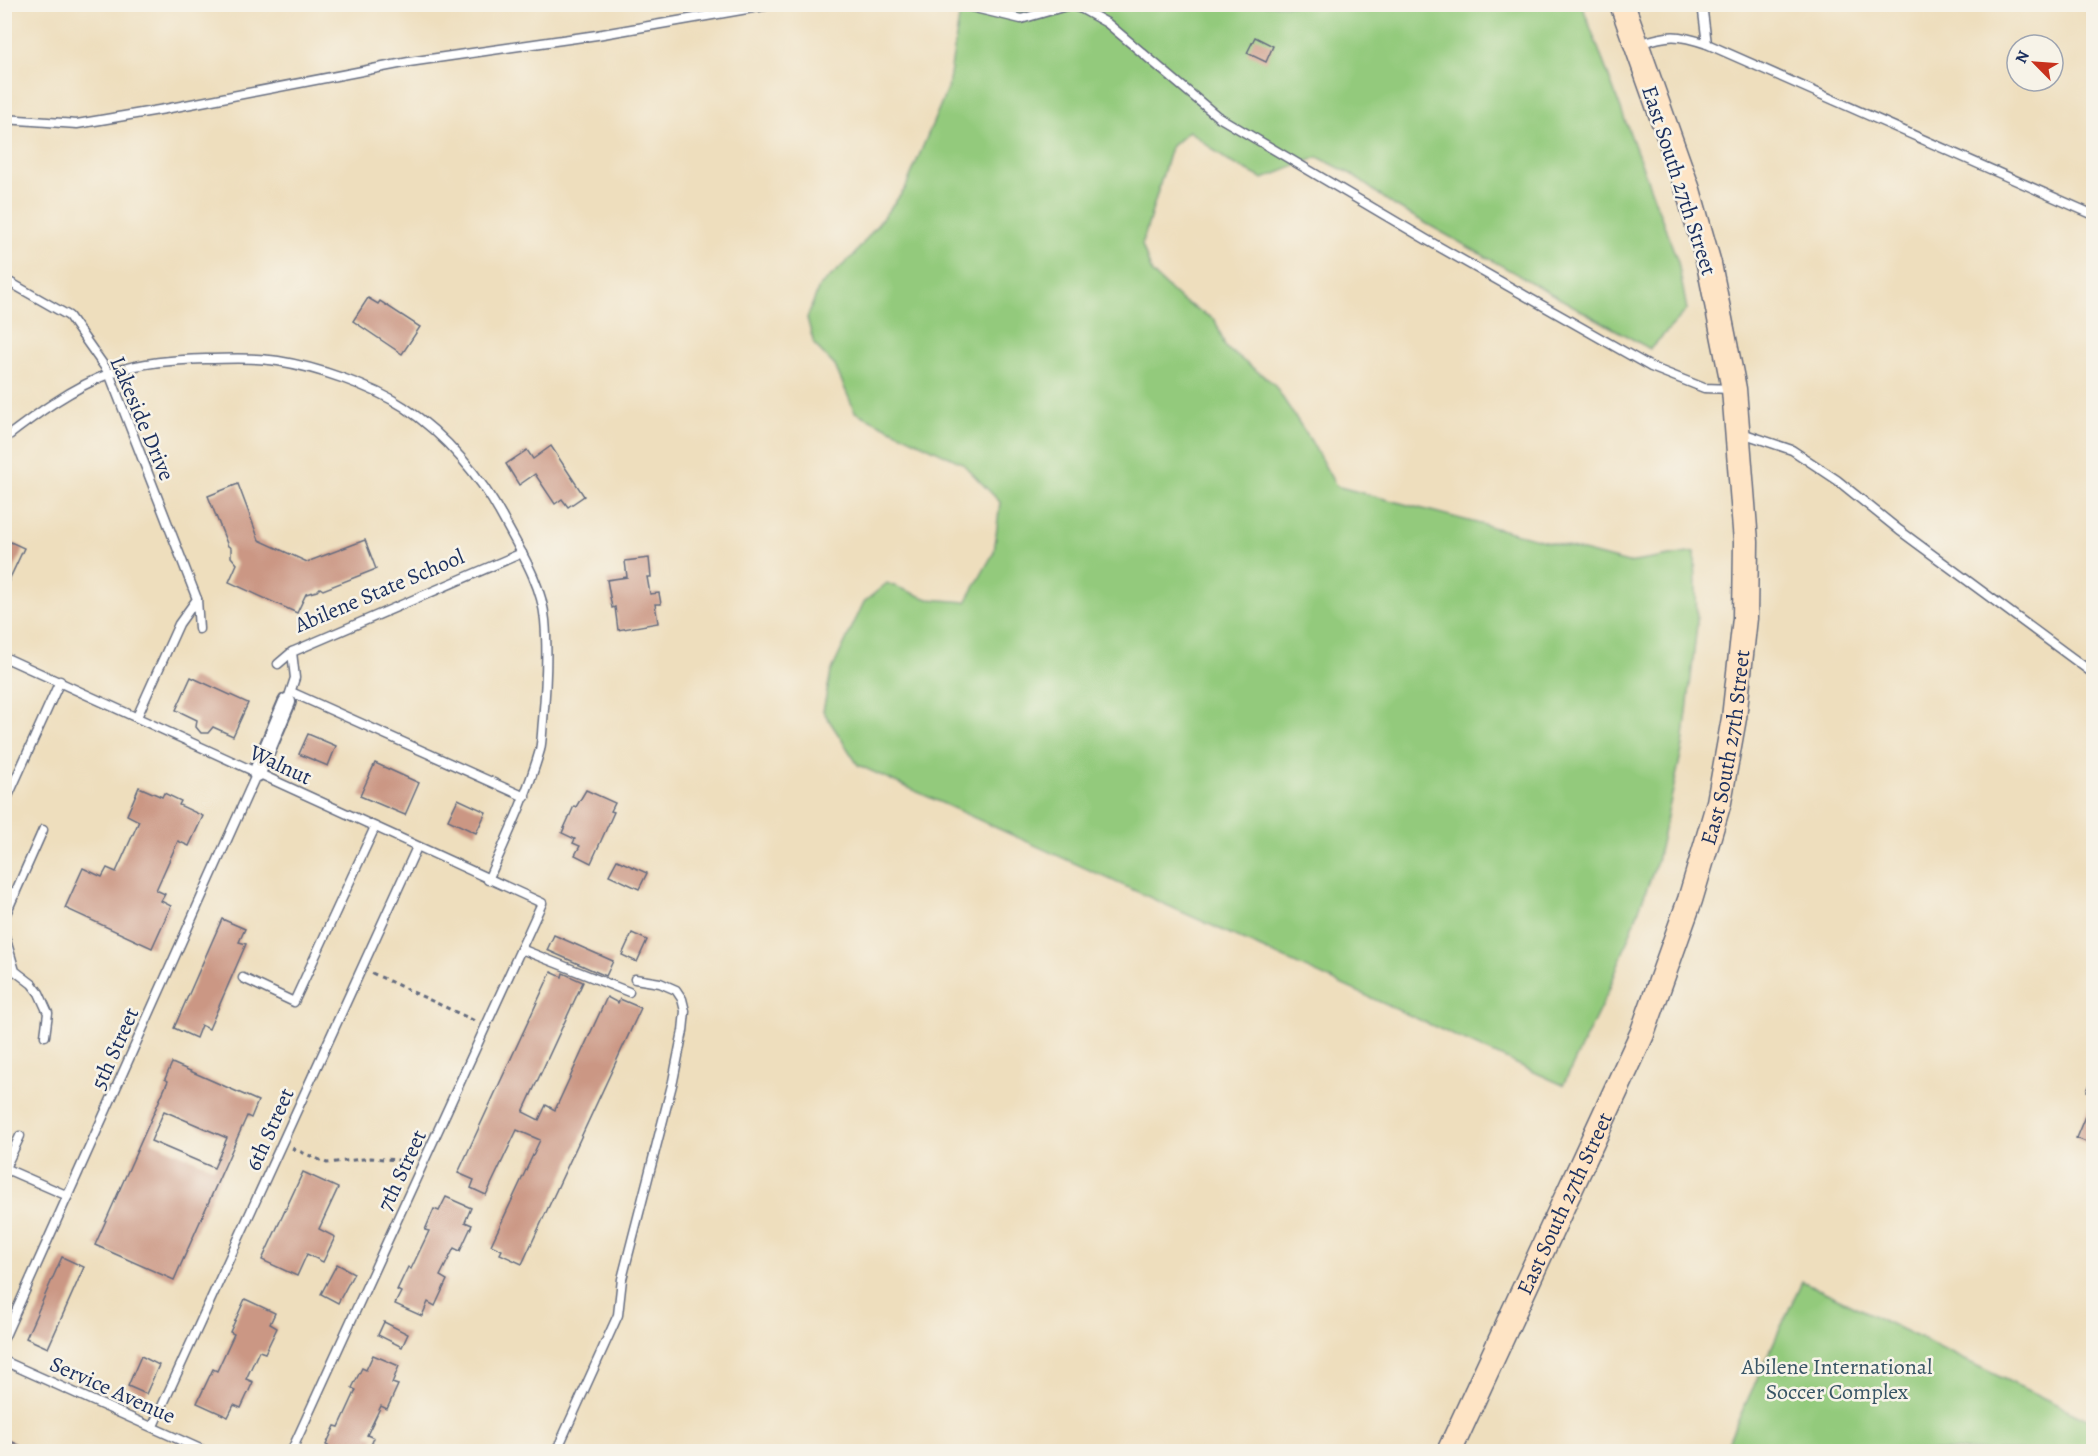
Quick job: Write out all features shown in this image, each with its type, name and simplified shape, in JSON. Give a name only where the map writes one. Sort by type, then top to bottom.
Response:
[{"type":"main road","name":"East South 27th Street","points":[[1449,1452],[1642,1034],[1690,900],[1719,802],[1734,718],[1744,618],[1746,542],[1734,389],[1709,264],[1688,190],[1622,4]]},
{"type":"street","name":"Abilene State School","points":[[257,773],[289,697]]},
{"type":"lane","points":[[4,119],[77,124],[409,62],[597,35],[776,4]]},
{"type":"lane","points":[[958,4],[1021,20],[1070,5],[1082,9],[1107,23],[1217,116],[1427,240],[1651,367],[1704,388],[1734,389]]},
{"type":"lane","points":[[1702,4],[1707,44]]},
{"type":"lane","points":[[1636,45],[1661,37],[1681,35],[1707,44],[2094,215]]},
{"type":"lane","name":"Lakeside Drive","points":[[4,279],[69,316],[110,373],[197,599]]},
{"type":"lane","points":[[4,439],[54,402],[110,373],[144,364],[184,360],[277,360],[329,374],[362,386],[404,407],[434,432],[466,465],[495,503],[536,584],[545,618],[545,701],[541,747],[525,797],[488,880]]},
{"type":"lane","points":[[1738,432],[1792,450],[1837,480],[1899,530],[2094,674]]},
{"type":"lane","name":"Abilene State School","points":[[289,697],[296,672],[292,652],[522,553]]},
{"type":"lane","points":[[197,599],[199,629]]},
{"type":"lane","points":[[137,717],[180,624],[197,599]]},
{"type":"lane","points":[[278,664],[292,652]]},
{"type":"lane","name":"Walnut","points":[[4,657],[542,903]]},
{"type":"lane","points":[[4,805],[60,681]]},
{"type":"lane","points":[[289,697],[525,797]]},
{"type":"lane","name":"5th Street","points":[[4,1338],[257,773]]},
{"type":"lane","points":[[243,978],[294,1002],[375,827]]},
{"type":"lane","points":[[4,918],[43,830]]},
{"type":"lane","name":"6th Street","points":[[153,1426],[417,847]]},
{"type":"lane","points":[[4,889],[15,894]]},
{"type":"lane","name":"7th Street","points":[[291,1452],[542,903]]},
{"type":"lane","points":[[4,933],[15,971],[32,984],[48,1013],[45,1036]]},
{"type":"lane","points":[[521,949],[629,992]]},
{"type":"lane","points":[[556,1452],[618,1315],[625,1269],[673,1081],[683,1031],[685,1011],[682,999],[676,990],[660,983],[635,979]]},
{"type":"lane","points":[[20,1136],[5,1168],[68,1196]]},
{"type":"lane","name":"Service Avenue","points":[[4,1360],[207,1452]]},
{"type":"path","points":[[362,969],[486,1026]]},
{"type":"path","points":[[282,1143],[327,1163],[371,1158],[395,1159],[422,1166]]},
{"type":"green space","points":[[961,5],[1582,5],[1678,262],[1687,310],[1650,349],[1395,206],[1351,174],[1318,157],[1263,179],[1228,161],[1189,131],[1171,147],[1142,245],[1152,273],[1181,300],[1215,320],[1226,348],[1273,383],[1311,441],[1336,486],[1628,563],[1695,552],[1697,625],[1683,746],[1657,861],[1609,990],[1563,1085],[858,765],[823,711],[831,672],[864,602],[887,583],[928,599],[966,602],[994,552],[1000,502],[962,463],[855,412],[835,366],[814,344],[807,318],[819,287],[854,255],[905,189],[948,87]]},
{"type":"green space","name":"Abilene International Soccer Complex","points":[[1802,1281],[2093,1422],[2093,1451],[1724,1451]]},
{"type":"building","points":[[1255,37],[1273,46],[1266,62],[1247,53]]},
{"type":"building","points":[[368,298],[378,304],[380,301],[420,327],[402,354],[353,321]]},
{"type":"building","points":[[551,446],[584,496],[568,507],[562,499],[555,504],[535,474],[519,485],[506,464],[527,450],[533,459]]},
{"type":"building","points":[[238,484],[259,540],[307,562],[365,540],[376,569],[323,590],[320,588],[306,594],[297,613],[229,582],[237,564],[231,557],[231,548],[228,546],[208,496]]},
{"type":"building","points":[[4,539],[24,548],[4,591]]},
{"type":"building","points":[[649,558],[651,577],[647,577],[650,594],[659,593],[661,604],[655,604],[658,623],[618,630],[615,607],[612,608],[607,580],[627,577],[625,561]]},
{"type":"building","points":[[191,677],[248,703],[233,736],[213,727],[208,733],[201,733],[196,727],[197,720],[176,710]]},
{"type":"building","points":[[308,734],[336,746],[328,766],[299,754]]},
{"type":"building","points":[[375,763],[419,783],[405,815],[360,796]]},
{"type":"building","points":[[139,787],[162,797],[164,793],[181,801],[179,805],[203,816],[189,846],[178,841],[156,890],[165,894],[161,901],[171,906],[152,948],[65,908],[83,868],[102,877],[107,868],[116,872],[139,821],[127,815]]},
{"type":"building","points":[[586,790],[615,803],[611,811],[614,812],[591,863],[575,855],[580,846],[573,843],[575,839],[562,833],[574,806],[576,807]]},
{"type":"building","points":[[458,799],[486,812],[476,833],[448,820]]},
{"type":"building","points":[[617,860],[647,873],[639,889],[609,875]]},
{"type":"building","points":[[222,919],[245,929],[239,942],[246,944],[209,1029],[201,1025],[196,1038],[174,1028]]},
{"type":"building","points":[[632,933],[647,940],[637,962],[622,955]]},
{"type":"building","points":[[554,935],[613,961],[606,976],[547,950]]},
{"type":"building","points":[[551,972],[562,977],[563,973],[583,982],[523,1112],[539,1120],[546,1105],[555,1110],[607,997],[618,1003],[620,999],[641,1008],[522,1264],[500,1254],[502,1250],[491,1245],[540,1140],[517,1130],[486,1195],[471,1188],[474,1180],[458,1173]]},
{"type":"building","points":[[172,1063],[258,1101],[251,1118],[247,1116],[174,1280],[95,1245],[168,1081],[165,1079]],"holes":[[[164,1111],[227,1138],[214,1168],[151,1141]]]},
{"type":"building","points":[[2094,1076],[2094,1094],[2087,1091]]},
{"type":"building","points":[[2094,1097],[2094,1145],[2076,1138]]},
{"type":"building","points":[[303,1172],[338,1188],[319,1229],[335,1237],[323,1262],[307,1254],[297,1276],[262,1260]]},
{"type":"building","points":[[446,1197],[471,1208],[465,1222],[472,1225],[460,1251],[454,1248],[440,1276],[447,1280],[435,1306],[428,1302],[422,1316],[395,1304],[401,1292],[397,1290],[408,1267],[411,1269],[429,1231],[425,1230],[434,1209],[439,1211]]},
{"type":"building","points":[[62,1257],[84,1267],[48,1348],[26,1338]]},
{"type":"building","points":[[337,1264],[354,1273],[338,1303],[321,1294]]},
{"type":"building","points":[[245,1299],[275,1313],[270,1324],[277,1328],[265,1353],[259,1351],[246,1379],[253,1382],[241,1408],[234,1405],[228,1417],[197,1403],[213,1369],[217,1371],[234,1334],[230,1332]]},
{"type":"building","points":[[384,1322],[408,1334],[402,1347],[378,1335]]},
{"type":"building","points":[[373,1355],[399,1366],[392,1383],[398,1385],[387,1409],[381,1406],[367,1435],[374,1438],[368,1452],[328,1452],[330,1447],[326,1445],[335,1426],[339,1427],[356,1390],[352,1388],[362,1368],[366,1370]]},
{"type":"building","points":[[141,1356],[159,1365],[146,1394],[128,1386]]},
{"type":"building","points":[[4,1438],[34,1452],[4,1452]]}]
